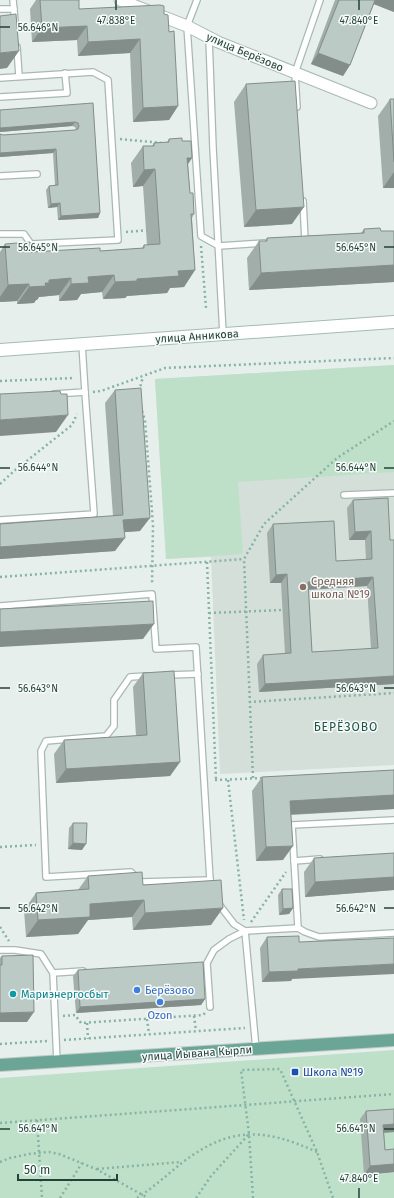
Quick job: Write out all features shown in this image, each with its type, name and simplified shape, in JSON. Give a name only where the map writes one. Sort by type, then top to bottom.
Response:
[{"type":"main road","name":"улица Йывана Кырли","points":[[0,1065],[394,1040]]},
{"type":"street","name":"улица Берёзово","points":[[120,0],[187,26],[218,42],[371,103]]},
{"type":"street","name":"улица Анникова","points":[[0,350],[394,322]]},
{"type":"lane","points":[[13,0],[16,31]]},
{"type":"lane","points":[[197,0],[187,26],[201,236],[218,246],[274,243]]},
{"type":"lane","points":[[298,116],[295,73],[320,0]]},
{"type":"lane","points":[[0,10],[14,8]]},
{"type":"lane","points":[[209,38],[223,334]]},
{"type":"lane","points":[[16,39],[19,76]]},
{"type":"lane","points":[[0,78],[93,72],[108,80],[118,240],[31,244],[24,234],[0,234]]},
{"type":"lane","points":[[0,97],[66,93],[65,73]]},
{"type":"lane","points":[[0,176],[37,174]]},
{"type":"lane","points":[[302,196],[305,241]]},
{"type":"lane","points":[[297,241],[312,240]]},
{"type":"lane","points":[[0,520],[94,514],[82,344]]},
{"type":"lane","points":[[47,394],[85,392]]},
{"type":"lane","points":[[344,495],[394,492]]},
{"type":"lane","points":[[0,606],[152,594],[156,649],[196,647],[210,880],[214,897],[234,924],[245,931]]},
{"type":"lane","points":[[160,676],[198,674]]},
{"type":"lane","points":[[152,676],[130,677],[114,700],[114,726],[106,736],[46,741],[41,751],[46,877],[131,872],[142,882],[210,880]]},
{"type":"lane","points":[[298,928],[292,825],[394,820]]},
{"type":"lane","points":[[294,861],[325,859]]},
{"type":"lane","points":[[210,1007],[207,963],[214,950],[245,931],[298,928],[319,937],[394,933]]},
{"type":"lane","points":[[245,931],[256,1049]]},
{"type":"lane","points":[[0,950],[15,950],[41,954],[53,973],[57,1062]]},
{"type":"lane","points":[[199,964],[207,963]]},
{"type":"lane","points":[[53,973],[92,971]]},
{"type":"path","points":[[111,138],[164,143]]},
{"type":"path","points":[[117,232],[151,230]]},
{"type":"path","points":[[201,236],[206,308]]},
{"type":"path","points":[[85,392],[101,391],[165,368],[394,358]]},
{"type":"path","points":[[137,398],[143,376]]},
{"type":"path","points":[[0,381],[84,378]]},
{"type":"path","points":[[140,405],[146,420],[153,525],[152,594]]},
{"type":"path","points":[[0,484],[72,425],[78,412]]},
{"type":"path","points":[[253,778],[244,559],[264,524],[337,458],[394,421]]},
{"type":"path","points":[[0,576],[244,559]]},
{"type":"path","points":[[207,562],[216,780]]},
{"type":"path","points":[[209,613],[282,610]]},
{"type":"path","points":[[249,702],[394,694]]},
{"type":"path","points":[[204,781],[269,778]]},
{"type":"path","points":[[228,780],[245,931]]},
{"type":"path","points":[[0,847],[44,844]]},
{"type":"path","points":[[245,931],[294,861]]},
{"type":"path","points":[[0,927],[15,950]]},
{"type":"path","points":[[55,1016],[75,1016],[81,1023],[87,1023],[203,1016],[210,1007]]},
{"type":"path","points":[[194,1016],[196,1032]]},
{"type":"path","points":[[147,1019],[149,1035]]},
{"type":"path","points":[[87,1023],[88,1039]]},
{"type":"path","points":[[0,1044],[250,1028]]},
{"type":"path","points":[[253,1198],[249,1134],[242,1070],[280,1069],[318,1152],[333,1198]]},
{"type":"path","points":[[0,1123],[394,1094]]},
{"type":"path","points":[[37,1120],[42,1198]]},
{"type":"path","points":[[138,1198],[182,1162],[197,1152],[230,1136],[249,1134],[281,1138],[318,1152]]},
{"type":"path","points":[[196,1198],[211,1176],[249,1134]]},
{"type":"path","points":[[0,1162],[10,1158],[39,1152],[58,1154],[96,1169],[148,1198]]},
{"type":"path","points":[[96,1169],[182,1162]]},
{"type":"path","points":[[60,1198],[82,1163]]},
{"type":"shaded area","name":"Средняя школа №19","points":[[394,365],[394,765],[220,774],[211,557],[166,559],[155,379]]},
{"type":"green space","points":[[394,365],[394,472],[238,482],[243,554],[166,559],[155,379]]},
{"type":"green space","points":[[394,1050],[394,1198],[0,1198],[0,1078]]},
{"type":"building","points":[[40,0],[79,0],[79,9],[164,6],[164,14],[168,15],[169,32],[174,31],[178,106],[143,108],[140,39],[88,42],[87,26],[42,28]]},
{"type":"building","points":[[339,0],[375,0],[350,65],[318,53]]},
{"type":"building","points":[[16,14],[19,51],[0,53],[0,16]]},
{"type":"building","points":[[295,81],[304,207],[256,210],[246,84]]},
{"type":"building","points":[[390,99],[394,99],[394,162]]},
{"type":"building","points":[[93,103],[100,213],[61,216],[60,203],[51,204],[49,186],[58,185],[56,149],[0,153],[0,134],[75,130],[78,129],[78,123],[0,128],[0,110]]},
{"type":"building","points":[[182,138],[182,141],[191,141],[192,158],[187,158],[190,193],[193,193],[194,214],[191,214],[195,270],[178,271],[179,276],[137,279],[137,281],[115,282],[114,275],[88,277],[89,283],[71,284],[71,278],[49,280],[49,283],[45,283],[46,286],[29,287],[29,284],[8,285],[5,244],[30,242],[31,252],[100,248],[100,251],[144,248],[144,245],[160,244],[155,169],[144,170],[143,146],[154,146],[154,143],[169,142],[169,139]]},
{"type":"building","points":[[380,228],[381,231],[394,231],[394,265],[261,273],[259,241],[267,241],[267,238],[364,233],[364,229]]},
{"type":"building","points":[[141,388],[150,518],[123,520],[125,538],[0,547],[0,524],[123,515],[115,390]]},
{"type":"building","points":[[60,391],[61,394],[67,394],[68,415],[0,420],[0,394]]},
{"type":"building","points":[[388,498],[390,540],[394,540],[394,676],[265,684],[263,655],[291,653],[287,574],[276,575],[273,524],[334,521],[336,561],[372,559],[371,531],[355,532],[353,500]],"holes":[[[373,577],[378,648],[312,652],[308,582]]]},
{"type":"building","points":[[153,601],[154,624],[0,632],[0,609]]},
{"type":"building","points":[[174,671],[180,762],[66,769],[64,740],[147,735],[143,673]]},
{"type":"building","points":[[394,770],[394,795],[290,801],[293,846],[266,847],[262,777]]},
{"type":"building","points":[[73,823],[87,823],[86,844],[73,843]]},
{"type":"building","points":[[394,853],[394,877],[315,882],[314,858]]},
{"type":"building","points":[[142,872],[143,885],[221,880],[223,908],[145,913],[144,900],[90,904],[90,917],[38,920],[36,893],[89,889],[88,876]]},
{"type":"building","points":[[282,889],[292,889],[293,908],[283,909]]},
{"type":"building","points":[[299,936],[299,942],[394,938],[394,964],[269,972],[267,937]]},
{"type":"building","name":"Мариэнергосбыт","points":[[33,955],[34,1012],[0,1013],[0,965],[2,965],[2,956]]},
{"type":"building","name":"Берёзово","points":[[203,962],[205,999],[80,1007],[78,970]]},
{"type":"building","points":[[394,1109],[394,1124],[383,1125],[385,1150],[394,1149],[394,1164],[370,1166],[366,1111]]},
{"type":"place","name":"Средняя школа №19","points":[[303,587]]},
{"type":"place","name":"Берёзово","points":[[137,990]]},
{"type":"place","name":"Мариэнергосбыт","points":[[13,994]]},
{"type":"place","name":"Ozon","points":[[160,1002]]},
{"type":"place","name":"Школа №19","points":[[295,1072]]},
{"type":"district","name":"БЕРЁЗОВО","points":[[346,727]]}]
